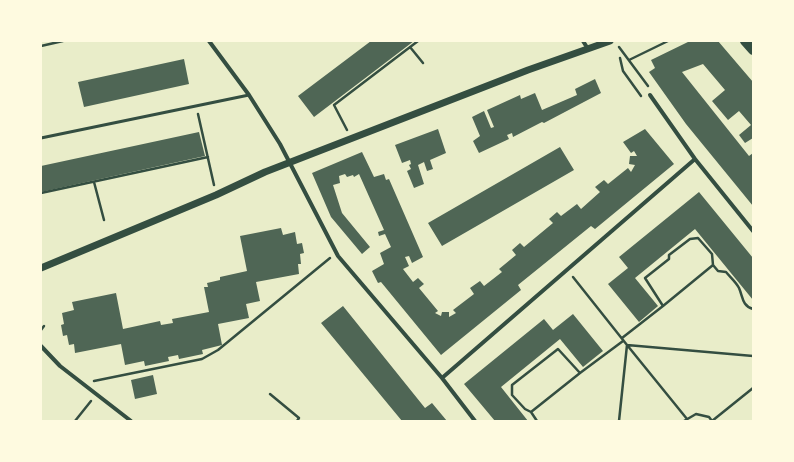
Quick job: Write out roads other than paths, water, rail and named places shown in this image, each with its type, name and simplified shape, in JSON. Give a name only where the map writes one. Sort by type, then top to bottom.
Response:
[{"type":"main road","points":[[745,41],[753,50]]},
{"type":"street","points":[[209,41],[249,95],[280,144],[336,253],[442,378],[475,421]]},
{"type":"street","points":[[583,41],[588,49]]},
{"type":"street","points":[[41,268],[216,195],[290,162],[528,70],[610,41]]},
{"type":"street","points":[[650,95],[695,159],[753,231]]},
{"type":"street","points":[[442,378],[695,159]]},
{"type":"street","points":[[41,346],[60,366],[131,421]]},
{"type":"lane","points":[[41,138],[249,95]]}]
